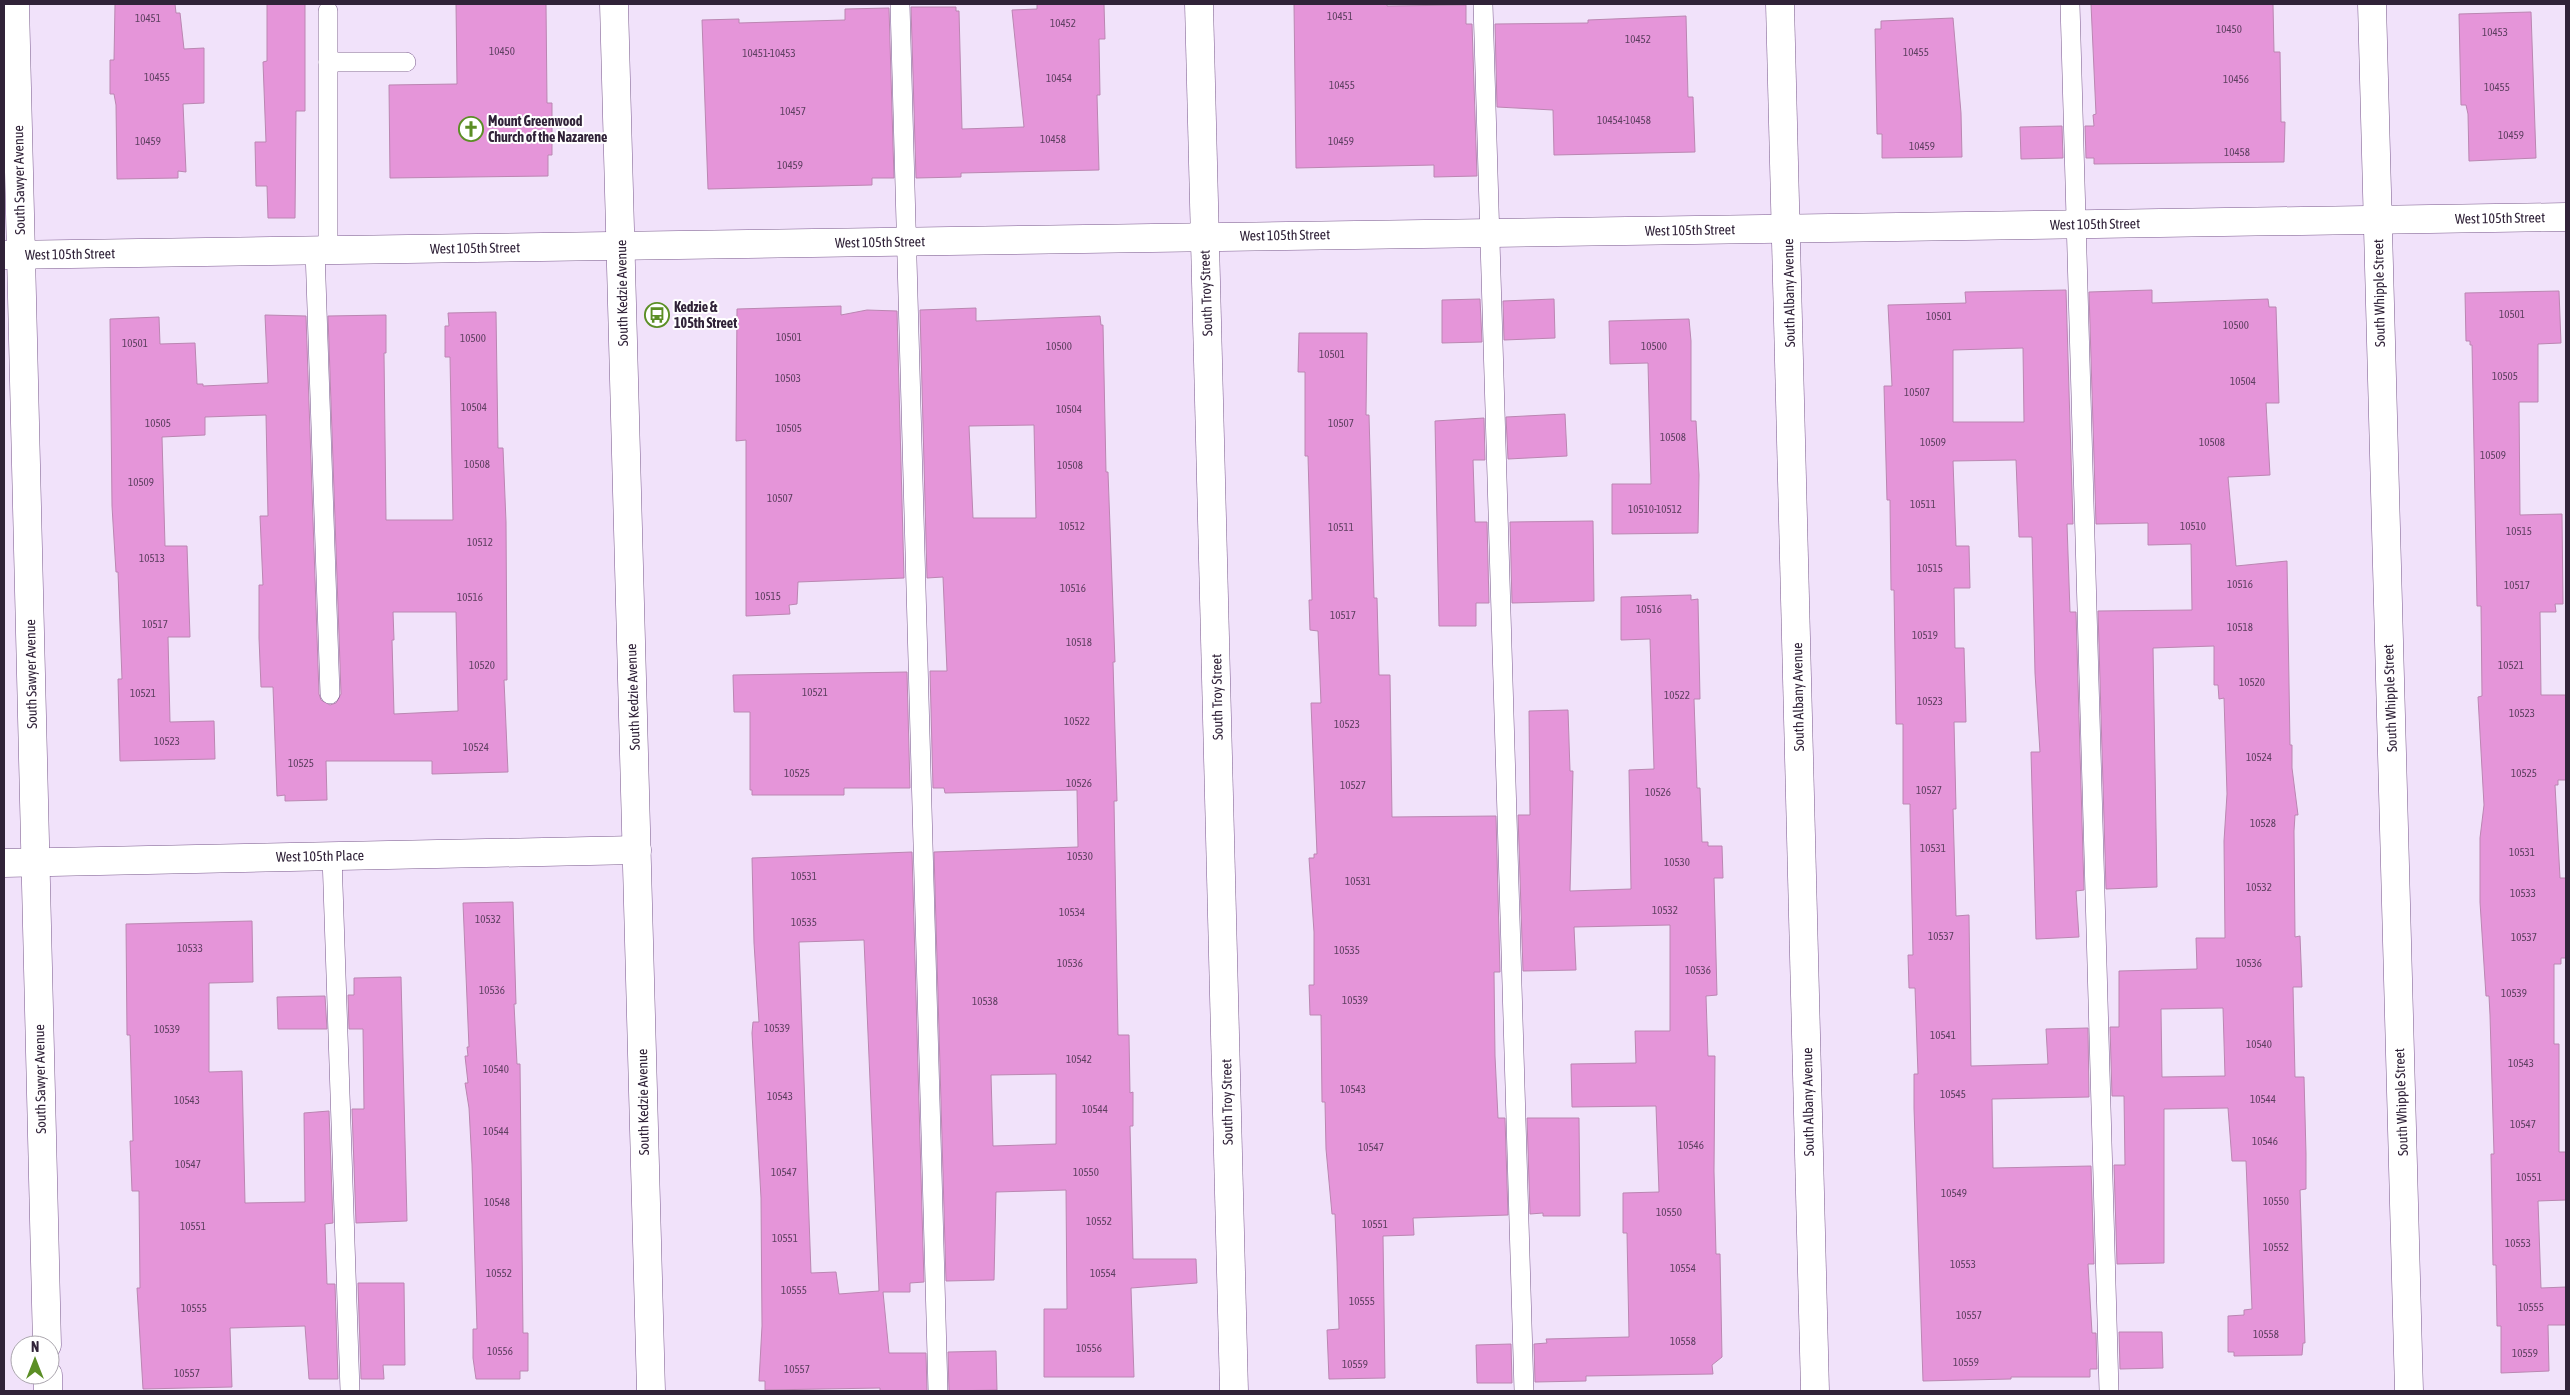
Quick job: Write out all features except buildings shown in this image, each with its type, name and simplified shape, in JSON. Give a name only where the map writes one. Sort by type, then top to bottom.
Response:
[{"type":"street","name":"South Sawyer Avenue","points":[[15,4],[12,255],[35,862],[47,1335]]},
{"type":"street","name":"South Kedzie Avenue","points":[[614,4],[651,1391]]},
{"type":"street","name":"South Troy Street","points":[[1199,4],[1234,1391]]},
{"type":"street","name":"South Albany Avenue","points":[[1780,4],[1815,1391]]},
{"type":"street","name":"South Whipple Street","points":[[2372,4],[2409,1391]]},
{"type":"street","name":"West 105th Street","points":[[12,255],[2566,217]]},
{"type":"street","name":"West 105th Place","points":[[4,863],[637,850]]},
{"type":"lane","points":[[900,4],[938,1391]]},
{"type":"lane","points":[[1484,4],[1489,232],[1524,1391]]},
{"type":"lane","points":[[2070,4],[2109,1391]]},
{"type":"lane","points":[[328,11],[321,250],[330,694]]},
{"type":"lane","points":[[328,62],[406,62]]},
{"type":"lane","points":[[332,856],[350,1391]]},
{"type":"place","name":"Mount Greenwood Church of the Nazarene","points":[[471,129]]},
{"type":"place","name":"Kedzie & 105th Street","points":[[657,315]]}]
